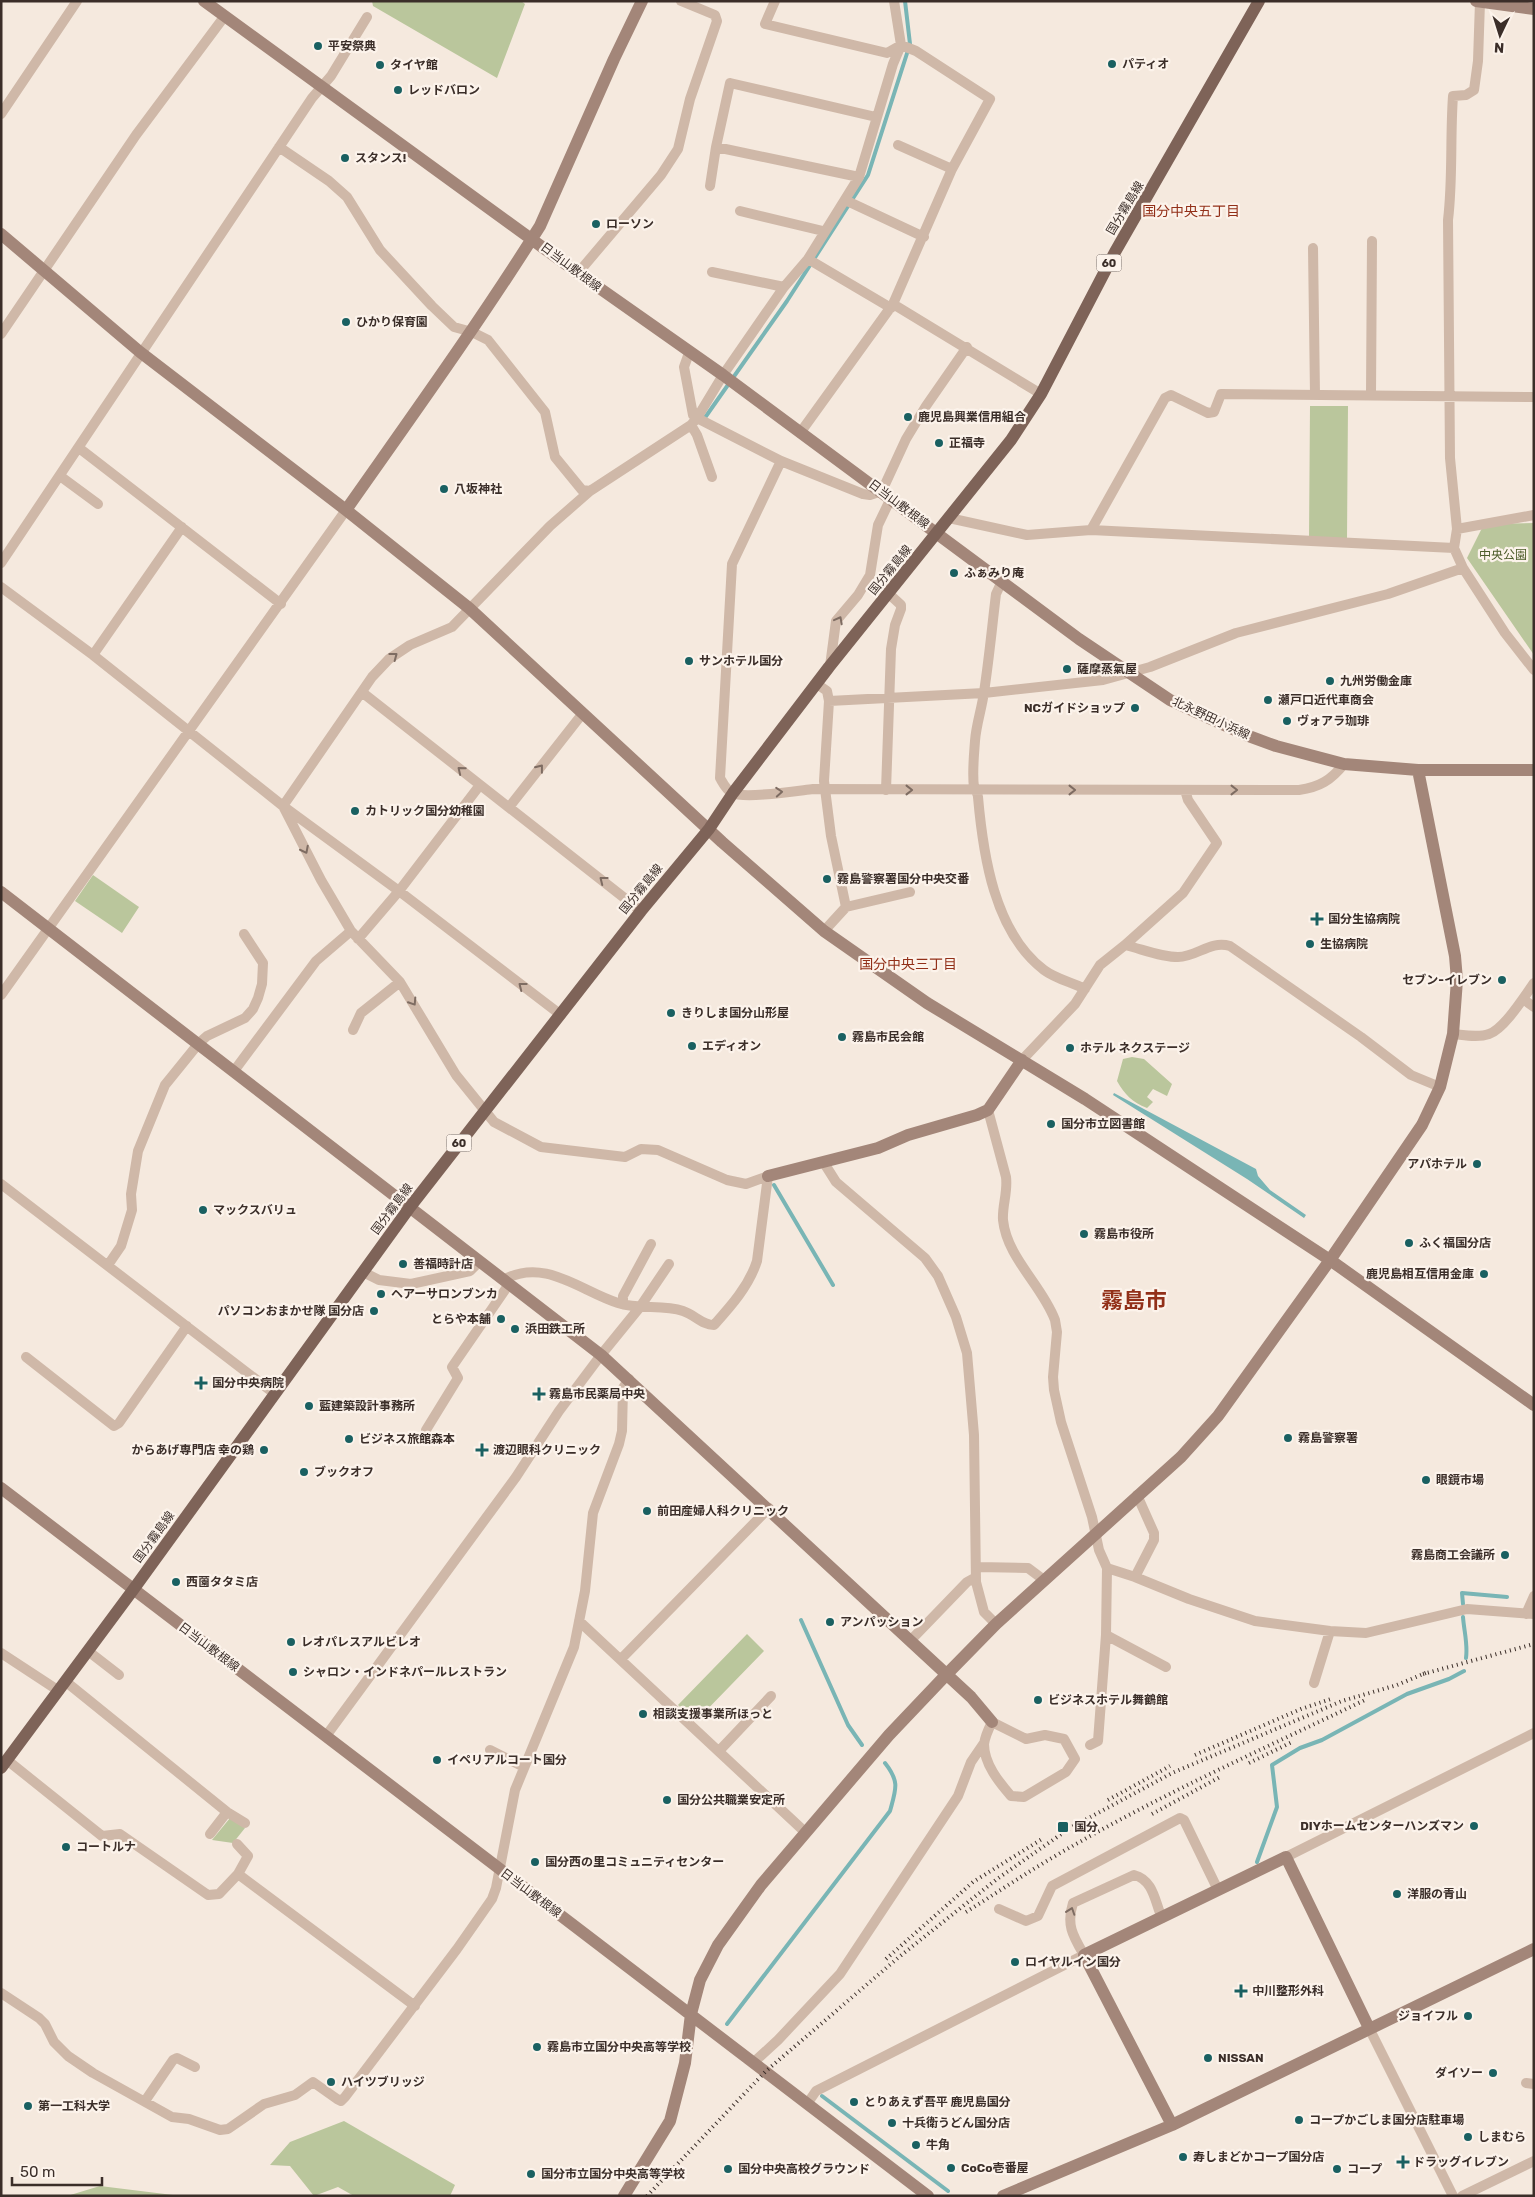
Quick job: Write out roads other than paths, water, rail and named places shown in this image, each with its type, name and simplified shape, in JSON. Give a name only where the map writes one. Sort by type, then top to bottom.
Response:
[{"type":"main road","name":"国分霧島線","points":[[4,1764],[133,1590],[410,1207],[641,911],[708,829],[733,793],[818,684],[829,667],[1011,440],[1041,394],[1115,252],[1259,1]]},
{"type":"street","points":[[1,114],[77,1]]},
{"type":"street","name":"日当山敷根線","points":[[204,1],[578,273],[887,494],[937,533]]},
{"type":"street","points":[[2,993],[281,604],[472,332],[540,226],[614,59],[642,1]]},
{"type":"street","points":[[578,273],[661,175],[678,149],[690,99],[717,21],[715,15],[681,1]]},
{"type":"street","points":[[774,1],[765,24],[887,53],[907,48],[990,99],[952,169],[924,237],[892,306],[800,433]]},
{"type":"street","points":[[283,806],[363,693],[372,677],[390,659],[410,645],[452,627],[550,526],[590,491],[699,421],[728,379],[784,288],[812,261],[823,231],[851,202],[876,117],[907,48],[894,1]]},
{"type":"street","points":[[1534,9],[1478,2],[1478,61],[1474,90],[1466,95],[1453,96],[1448,220],[1450,458],[1456,529],[1454,548],[1463,568],[1505,632],[1534,670]]},
{"type":"street","points":[[1,334],[136,135],[224,17]]},
{"type":"street","points":[[1,563],[79,448],[140,352],[177,301],[367,17]]},
{"type":"street","points":[[710,186],[716,147],[730,83],[876,117]]},
{"type":"street","points":[[898,145],[952,169]]},
{"type":"street","points":[[279,147],[328,181],[347,197],[380,250],[425,299],[454,326],[488,340],[545,412],[555,457],[582,490],[590,491]]},
{"type":"street","points":[[716,147],[859,177]]},
{"type":"street","points":[[851,202],[924,237]]},
{"type":"street","points":[[740,211],[823,231]]},
{"type":"street","points":[[1,234],[43,272],[140,352],[470,608],[708,829],[824,931],[927,1004],[1022,1060],[1330,1260],[1534,1405]]},
{"type":"street","points":[[1371,396],[1372,241]]},
{"type":"street","points":[[1313,248],[1315,395]]},
{"type":"street","points":[[812,261],[967,347],[1041,394]]},
{"type":"street","points":[[712,272],[784,288]]},
{"type":"street","points":[[829,667],[836,621],[858,595],[870,576],[878,525],[887,494],[921,414],[967,347]]},
{"type":"street","points":[[689,353],[684,366],[693,415],[699,421],[781,461],[863,494],[887,494]]},
{"type":"street","points":[[1091,530],[1166,398],[1171,395],[1208,413],[1214,412],[1221,394],[1534,397]]},
{"type":"street","points":[[699,421],[697,435],[712,477]]},
{"type":"street","points":[[79,448],[281,604]]},
{"type":"street","points":[[781,461],[732,564],[720,778],[725,787],[733,793],[751,796],[826,790],[1311,788],[1332,778],[1344,764]]},
{"type":"street","points":[[60,476],[98,504]]},
{"type":"street","points":[[1456,529],[1534,516]]},
{"type":"street","points":[[949,518],[1027,535],[1091,530],[1454,548]]},
{"type":"street","points":[[93,655],[182,527]]},
{"type":"street","name":"北永野田小浜線","points":[[937,533],[1079,639],[1170,700],[1214,721],[1276,746],[1344,764],[1418,770],[1534,770]]},
{"type":"street","points":[[829,701],[984,693],[1082,683],[1129,673],[1236,633],[1388,594],[1463,568]]},
{"type":"street","points":[[1002,581],[996,594],[984,693],[975,739],[976,790],[984,850],[993,891],[1000,910],[1023,948],[1042,969],[1056,978],[1085,989]]},
{"type":"street","points":[[1,587],[93,655],[283,806],[399,891],[561,1015]]},
{"type":"street","points":[[886,790],[891,649],[895,625],[901,609],[901,605],[889,594]]},
{"type":"street","points":[[818,684],[826,691],[829,701],[826,790],[831,836],[846,907]]},
{"type":"street","points":[[363,693],[480,786],[510,806],[641,911]]},
{"type":"street","points":[[510,806],[583,713]]},
{"type":"street","points":[[624,2196],[670,2121],[685,2063],[691,2014],[700,1980],[718,1945],[761,1885],[889,1735],[946,1675],[996,1624],[1181,1457],[1218,1416],[1330,1260],[1422,1125],[1440,1087],[1453,1034],[1457,980],[1455,956],[1418,770]]},
{"type":"street","points":[[234,1071],[316,961],[355,935],[399,891],[480,786]]},
{"type":"street","points":[[283,806],[321,880],[355,935],[400,982],[456,1075],[494,1122],[541,1146],[626,1157],[641,1149],[658,1150],[728,1180],[746,1184],[768,1176],[878,1148],[908,1135],[978,1115],[988,1110],[1022,1060],[1074,1004],[1100,965],[1183,893],[1217,843],[1188,800],[1185,790]]},
{"type":"street","points":[[1,892],[601,1355],[769,1508],[971,1697],[992,1722],[1026,1739],[1045,1735],[1064,1739],[1075,1759],[1066,1772],[1024,1797],[1011,1796],[999,1782],[987,1760],[984,1743]]},
{"type":"street","points":[[824,931],[846,907],[910,892]]},
{"type":"street","points":[[108,1265],[121,1246],[127,1228],[132,1210],[131,1194],[138,1151],[160,1095],[199,1043],[207,1036],[245,1018],[253,1009],[262,984],[263,963],[244,934]]},
{"type":"street","points":[[1124,945],[1178,957],[1188,956],[1214,944],[1230,946],[1361,1037],[1411,1075],[1440,1087]]},
{"type":"street","points":[[352,1030],[361,1014],[400,982]]},
{"type":"street","points":[[1453,1034],[1488,1035],[1497,1030],[1534,984]]},
{"type":"street","points":[[1522,999],[1534,1007]]},
{"type":"street","points":[[988,1110],[1008,1189],[1003,1219],[1008,1238],[1055,1320],[1057,1332],[1052,1377],[1054,1390],[1062,1422],[1092,1517],[1099,1550],[1107,1568],[1106,1635],[1099,1704],[1100,1730],[1098,1741],[1090,1745]]},
{"type":"street","points":[[824,1163],[836,1182],[925,1258],[938,1276],[956,1317],[967,1353],[974,1435],[973,1508],[976,1572],[984,1612],[996,1624]]},
{"type":"street","points":[[426,1430],[458,1378],[452,1366],[506,1282],[516,1273],[543,1273],[576,1282],[623,1304],[682,1310],[709,1325],[714,1325],[738,1299],[754,1272],[768,1176]]},
{"type":"street","points":[[1,1184],[275,1394]]},
{"type":"street","points":[[623,1304],[624,1296],[651,1244]]},
{"type":"street","points":[[363,1272],[379,1280],[411,1284],[470,1271],[479,1262]]},
{"type":"street","points":[[326,1736],[516,1478],[559,1411],[640,1307],[669,1264]]},
{"type":"street","points":[[26,1357],[114,1426],[119,1423],[187,1326]]},
{"type":"street","points":[[1,1993],[39,2018],[45,2024],[54,2042],[68,2056],[93,2073],[172,2117],[189,2119],[220,2130],[228,2129],[264,2104],[295,2095],[310,2082],[313,2082],[340,2100],[415,2006],[492,1899],[501,1870],[513,1797],[569,1662],[579,1620],[593,1513],[619,1444],[622,1430],[623,1388],[629,1379]]},
{"type":"street","name":"日当山敷根線","points":[[1,1488],[928,2196]]},
{"type":"street","points":[[1135,1577],[1154,1540],[1154,1534],[1137,1495]]},
{"type":"street","points":[[621,1659],[769,1508]]},
{"type":"street","points":[[910,1641],[976,1572],[1028,1568],[1044,1580]]},
{"type":"street","points":[[1107,1568],[1189,1599],[1256,1621],[1330,1631],[1366,1633],[1468,1608],[1530,1614],[1534,1596]]},
{"type":"street","points":[[579,1620],[805,1832]]},
{"type":"street","points":[[1314,1683],[1330,1631]]},
{"type":"street","points":[[1106,1635],[1166,1667]]},
{"type":"street","points":[[88,1651],[119,1675]]},
{"type":"street","points":[[1,1653],[62,1686],[227,1812],[245,1823]]},
{"type":"street","points":[[719,1751],[771,1696]]},
{"type":"street","points":[[754,2062],[778,2040],[840,1974],[958,1796],[971,1762],[984,1743],[992,1722]]},
{"type":"street","points":[[807,2104],[816,2091],[1084,1955],[1534,1733]]},
{"type":"street","points":[[490,1750],[524,1767]]},
{"type":"street","points":[[4,1764],[102,1836],[120,1834],[208,1895],[219,1894],[238,1874],[248,1856],[237,1844]]},
{"type":"street","points":[[210,1834],[227,1812]]},
{"type":"street","points":[[999,1909],[1026,1921],[1038,1916],[1052,1886],[1180,1818],[1184,1820],[1218,1890]]},
{"type":"street","points":[[1286,1857],[1368,2028],[1453,2196]]},
{"type":"street","points":[[238,1874],[415,2006]]},
{"type":"street","points":[[1162,1918],[1150,1886],[1141,1877],[1134,1875],[1073,1903],[1068,1918],[1071,1934],[1084,1955],[1172,2125]]},
{"type":"street","points":[[1003,2196],[1172,2125],[1368,2028],[1534,1949]]},
{"type":"street","points":[[145,2101],[173,2060],[178,2058],[195,2067]]},
{"type":"street","points":[[1462,2196],[1534,2161]]},
{"type":"water","points":[[1114,1093],[1256,1169],[1258,1176],[1270,1190],[1306,1215],[1304,1218],[1247,1179],[1113,1095]]},
{"type":"waterway","points":[[704,419],[787,301],[868,175],[910,44],[905,1]]},
{"type":"waterway","points":[[774,1185],[833,1285]]},
{"type":"waterway","points":[[1463,1604],[1462,1593],[1507,1597]]},
{"type":"waterway","points":[[1463,1617],[1466,1658]]},
{"type":"waterway","points":[[801,1620],[848,1725],[862,1745]]},
{"type":"waterway","points":[[1257,1862],[1277,1807],[1272,1765],[1300,1748],[1322,1740],[1407,1694],[1449,1679],[1464,1671]]},
{"type":"waterway","points":[[727,2024],[890,1811],[894,1797],[895,1781],[885,1763]]},
{"type":"waterway","points":[[822,2096],[948,2191]]},
{"type":"railway","points":[[1423,1674],[1534,1644]]},
{"type":"railway","points":[[647,2196],[766,2071],[899,1957],[997,1879],[1070,1828],[1172,1773],[1342,1701],[1397,1685],[1428,1672]]},
{"type":"railway","points":[[1195,1755],[1301,1709],[1331,1699]]},
{"type":"railway","points":[[966,1912],[1050,1859],[1099,1831],[1213,1773],[1367,1699]]},
{"type":"railway","points":[[1249,1763],[1292,1742]]},
{"type":"railway","points":[[1108,1800],[1170,1766]]},
{"type":"railway","points":[[1152,1814],[1220,1777]]},
{"type":"railway","points":[[886,1959],[973,1882],[1042,1839]]},
{"type":"place","name":"平安祭典","points":[[318,46]]},
{"type":"place","name":"パティオ","points":[[1112,64]]},
{"type":"place","name":"タイヤ館","points":[[380,65]]},
{"type":"place","name":"レッドバロン","points":[[398,90]]},
{"type":"place","name":"スタンス!","points":[[345,158]]},
{"type":"place","name":"ローソン","points":[[596,224]]},
{"type":"place","name":"ひかり保育園","points":[[346,322]]},
{"type":"place","name":"鹿児島興業信用組合","points":[[908,417]]},
{"type":"place","name":"正福寺","points":[[939,443]]},
{"type":"place","name":"八坂神社","points":[[444,489]]},
{"type":"place","name":"ふぁみり庵","points":[[954,573]]},
{"type":"place","name":"サンホテル国分","points":[[689,661]]},
{"type":"place","name":"薩摩蒸氣屋","points":[[1067,669]]},
{"type":"place","name":"九州労働金庫","points":[[1330,681]]},
{"type":"place","name":"瀬戸口近代車商会","points":[[1268,700]]},
{"type":"place","name":"NCガイドショップ","points":[[1135,708]]},
{"type":"place","name":"ヴォアラ珈琲","points":[[1287,721]]},
{"type":"place","name":"カトリック国分幼稚園","points":[[355,811]]},
{"type":"place","name":"霧島警察署国分中央交番","points":[[827,879]]},
{"type":"place","name":"国分生協病院","points":[[1317,919]]},
{"type":"place","name":"生協病院","points":[[1310,944]]},
{"type":"place","name":"セブン-イレブン","points":[[1502,980]]},
{"type":"place","name":"きりしま国分山形屋","points":[[671,1013]]},
{"type":"place","name":"霧島市民会館","points":[[842,1037]]},
{"type":"place","name":"エディオン","points":[[692,1046]]},
{"type":"place","name":"ホテル ネクステージ","points":[[1070,1048]]},
{"type":"place","name":"国分市立図書館","points":[[1051,1124]]},
{"type":"place","name":"アパホテル","points":[[1477,1164]]},
{"type":"place","name":"マックスバリュ","points":[[203,1210]]},
{"type":"place","name":"霧島市役所","points":[[1084,1234]]},
{"type":"place","name":"ふく福国分店","points":[[1409,1243]]},
{"type":"place","name":"善福時計店","points":[[403,1264]]},
{"type":"place","name":"鹿児島相互信用金庫","points":[[1484,1274]]},
{"type":"place","name":"ヘアーサロンブンカ","points":[[381,1294]]},
{"type":"place","name":"パソコンおまかせ隊 国分店","points":[[374,1311]]},
{"type":"place","name":"とらや本舗","points":[[501,1319]]},
{"type":"place","name":"浜田鉄工所","points":[[515,1329]]},
{"type":"place","name":"国分中央病院","points":[[201,1383]]},
{"type":"place","name":"霧島市民薬局中央","points":[[539,1394]]},
{"type":"place","name":"藍建築設計事務所","points":[[309,1406]]},
{"type":"place","name":"霧島警察署","points":[[1288,1438]]},
{"type":"place","name":"ビジネス旅館森本","points":[[349,1439]]},
{"type":"place","name":"からあげ専門店 幸の鶏","points":[[264,1450]]},
{"type":"place","name":"渡辺眼科クリニック","points":[[482,1450]]},
{"type":"place","name":"ブックオフ","points":[[304,1472]]},
{"type":"place","name":"眼鏡市場","points":[[1426,1480]]},
{"type":"place","name":"前田産婦人科クリニック","points":[[647,1511]]},
{"type":"place","name":"霧島商工会議所","points":[[1505,1555]]},
{"type":"place","name":"西薗タタミ店","points":[[176,1582]]},
{"type":"place","name":"アンパッション","points":[[830,1622]]},
{"type":"place","name":"レオパレスアルビレオ","points":[[291,1642]]},
{"type":"place","name":"シャロン・インドネパールレストラン","points":[[293,1672]]},
{"type":"place","name":"ビジネスホテル舞鶴館","points":[[1038,1700]]},
{"type":"place","name":"相談支援事業所ほっと","points":[[643,1714]]},
{"type":"place","name":"イペリアルコート国分","points":[[437,1760]]},
{"type":"place","name":"国分公共職業安定所","points":[[667,1800]]},
{"type":"place","name":"DIYホームセンターハンズマン","points":[[1474,1826]]},
{"type":"place","name":"国分","points":[[1063,1827]]},
{"type":"place","name":"コートルナ","points":[[66,1847]]},
{"type":"place","name":"国分西の里コミュニティセンター","points":[[535,1862]]},
{"type":"place","name":"洋服の青山","points":[[1397,1894]]},
{"type":"place","name":"ロイヤルイン国分","points":[[1015,1962]]},
{"type":"place","name":"中川整形外科","points":[[1241,1991]]},
{"type":"place","name":"ジョイフル","points":[[1468,2016]]},
{"type":"place","name":"霧島市立国分中央高等学校","points":[[537,2047]]},
{"type":"place","name":"NISSAN","points":[[1208,2058]]},
{"type":"place","name":"ダイソー","points":[[1493,2073]]},
{"type":"place","name":"ハイツブリッジ","points":[[331,2082]]},
{"type":"place","name":"とりあえず吾平 鹿児島国分","points":[[854,2102]]},
{"type":"place","name":"第一工科大学","points":[[28,2106]]},
{"type":"place","name":"コープかごしま国分店駐車場","points":[[1299,2120]]},
{"type":"place","name":"十兵衛うどん国分店","points":[[892,2123]]},
{"type":"place","name":"しまむら","points":[[1468,2137]]},
{"type":"place","name":"牛角","points":[[916,2145]]},
{"type":"place","name":"寿しまどかコープ国分店","points":[[1183,2157]]},
{"type":"place","name":"ドラッグイレブン","points":[[1403,2162]]},
{"type":"place","name":"CoCo壱番屋","points":[[951,2168]]},
{"type":"place","name":"国分中央高校グラウンド","points":[[728,2169]]},
{"type":"place","name":"コープ","points":[[1337,2169]]},
{"type":"place","name":"国分市立国分中央高等学校","points":[[531,2174]]},
{"type":"district","name":"国分中央五丁目","points":[[1191,211]]},
{"type":"district","name":"国分中央三丁目","points":[[908,964]]},
{"type":"district","name":"霧島市","points":[[1134,1300]]},
{"type":"park label","name":"中央公園","points":[[1503,555]]}]
